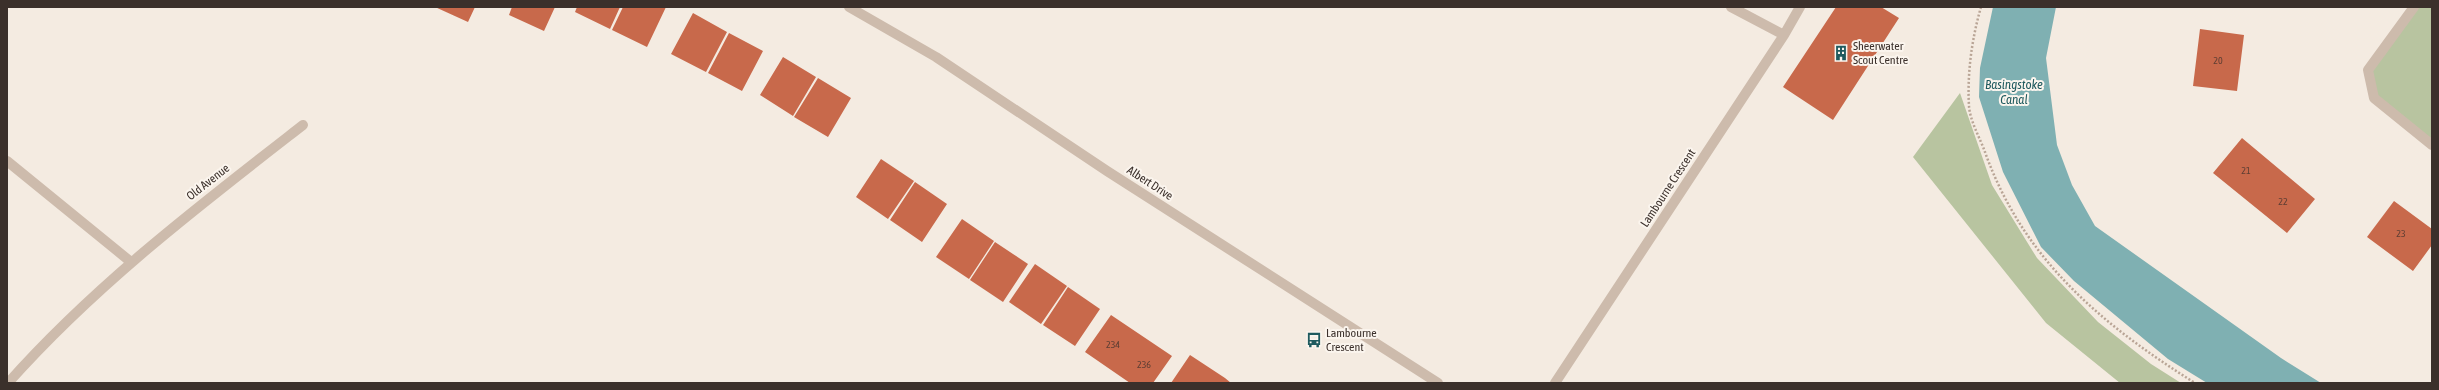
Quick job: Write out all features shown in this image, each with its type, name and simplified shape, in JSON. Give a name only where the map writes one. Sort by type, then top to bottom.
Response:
[{"type":"street","name":"Albert Drive","points":[[848,7],[936,57],[1107,171],[1438,383]]},
{"type":"street","points":[[1731,7],[1784,35]]},
{"type":"street","name":"Lambourne Crescent","points":[[1555,383],[1784,35],[1800,7]]},
{"type":"street","points":[[2414,7],[2368,70],[2374,98],[2432,145]]},
{"type":"street","name":"Old Avenue","points":[[8,383],[27,362],[131,262],[215,193],[303,125]]},
{"type":"street","points":[[7,162],[131,262]]},
{"type":"path","points":[[1981,7],[1972,38],[1969,107],[1997,185],[2044,259],[2099,316],[2164,364],[2195,383]]},
{"type":"green space","points":[[2414,7],[2432,7],[2432,145],[2374,98],[2368,70]]},
{"type":"green space","points":[[1960,93],[1992,185],[2037,258],[2098,322],[2151,364],[2181,383],[2120,383],[2046,323],[1913,157]]},
{"type":"water","name":"Basingstoke Canal","points":[[1993,7],[2056,7],[2046,58],[2057,145],[2072,185],[2095,226],[2281,358],[2321,383],[2207,383],[2168,359],[2074,281],[2041,247],[2003,172],[1979,97],[1980,68]]},
{"type":"building","points":[[435,7],[475,7],[468,22]]},
{"type":"building","points":[[512,7],[555,7],[544,31],[509,15]]},
{"type":"building","points":[[577,7],[620,7],[610,29],[575,12]]},
{"type":"building","points":[[623,7],[666,7],[647,47],[612,30]]},
{"type":"building","name":"Sheerwater Scout Centre","points":[[1836,7],[1881,7],[1899,18],[1833,120],[1783,87]]},
{"type":"building","points":[[693,13],[727,32],[706,72],[671,54]]},
{"type":"building","points":[[2200,29],[2244,35],[2237,91],[2193,86]]},
{"type":"building","points":[[729,33],[763,51],[742,91],[708,73]]},
{"type":"building","points":[[783,57],[816,77],[793,116],[760,95]]},
{"type":"building","points":[[818,78],[851,98],[828,137],[794,117]]},
{"type":"building","points":[[2242,138],[2315,199],[2287,233],[2213,173]]},
{"type":"building","points":[[881,159],[914,181],[888,219],[856,197]]},
{"type":"building","points":[[915,182],[947,204],[922,242],[890,220]]},
{"type":"building","points":[[2394,201],[2432,229],[2432,245],[2413,271],[2367,237]]},
{"type":"building","points":[[962,219],[994,241],[969,279],[936,257]]},
{"type":"building","points":[[995,242],[1028,264],[1003,302],[970,280]]},
{"type":"building","points":[[1035,264],[1067,286],[1041,324],[1009,302]]},
{"type":"building","points":[[1068,287],[1100,309],[1075,346],[1043,325]]},
{"type":"building","points":[[1111,315],[1172,356],[1153,383],[1130,383],[1085,352]]},
{"type":"building","points":[[1190,355],[1225,378],[1231,383],[1171,383]]},
{"type":"place","name":"Sheerwater Scout Centre","points":[[1841,53]]},
{"type":"place","name":"Lambourne Crescent","points":[[1314,340]]}]
